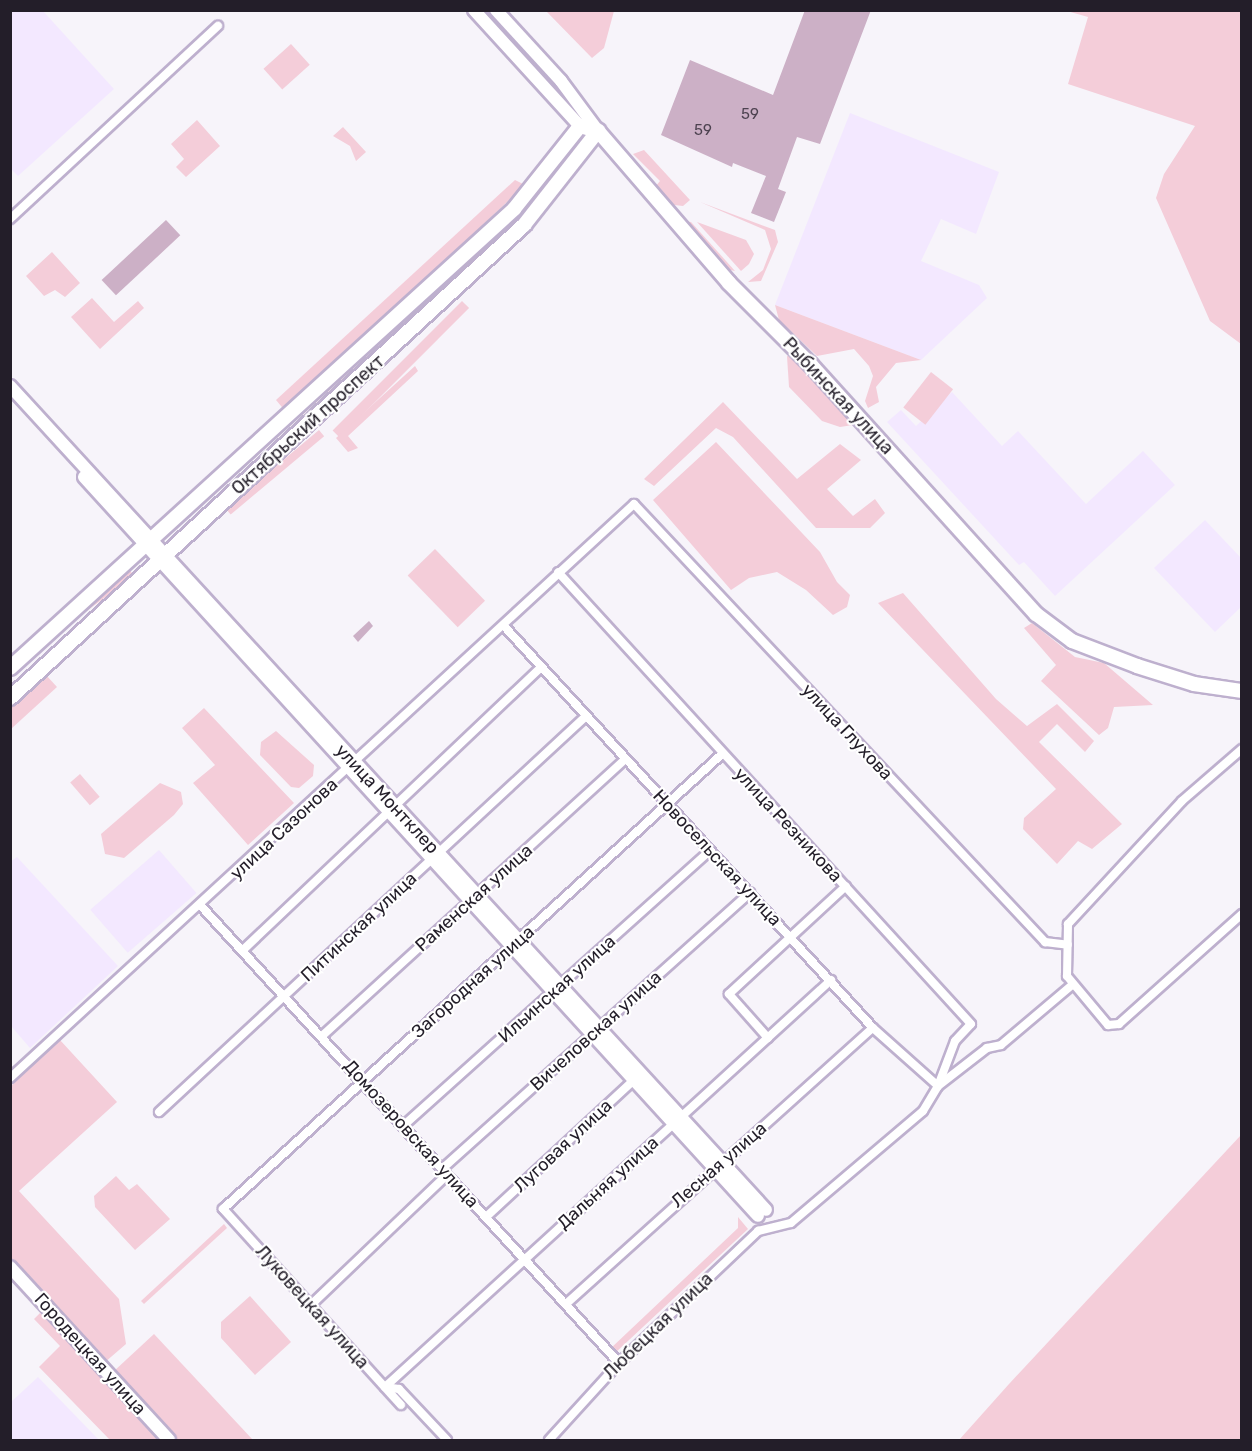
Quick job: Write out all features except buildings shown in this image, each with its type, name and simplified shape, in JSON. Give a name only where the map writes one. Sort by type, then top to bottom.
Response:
[{"type":"main road","points":[[580,126],[595,136]]},
{"type":"main road","name":"Октябрьский проспект","points":[[10,668],[506,217],[580,126]]},
{"type":"main road","name":"Октябрьский проспект","points":[[10,698],[524,225],[595,136]]},
{"type":"main road","name":"Рыбинская улица","points":[[595,136],[729,284],[810,364],[1036,614],[1072,641],[1137,666],[1194,684],[1242,691]]},
{"type":"street","points":[[474,10],[580,126]]},
{"type":"street","name":"Рыбинская улица","points":[[496,10],[566,87],[595,136]]},
{"type":"street","points":[[10,219],[218,26]]},
{"type":"street","name":"улица Монтклер","points":[[10,386],[391,811],[762,1213]]},
{"type":"street","name":"улица Монтклер","points":[[10,397],[148,541]]},
{"type":"street","name":"улица Сазонова","points":[[10,1078],[201,906],[558,572],[634,504]]},
{"type":"street","name":"улица Глухова","points":[[634,504],[1045,942],[1068,945]]},
{"type":"street","name":"улица Резникова","points":[[558,572],[971,1024],[955,1041],[938,1086]]},
{"type":"street","name":"Новосельская улица","points":[[503,625],[585,717],[873,1028],[938,1086]]},
{"type":"street","points":[[243,950],[541,667]]},
{"type":"street","name":"Питинская улица","points":[[159,1112],[585,717]]},
{"type":"street","points":[[1242,749],[1130,853],[1068,924],[1067,976],[1072,985],[1108,1025],[1119,1024],[1242,914]]},
{"type":"street","name":"Загородная улица","points":[[223,1209],[722,754]]},
{"type":"street","name":"Раменская улица","points":[[322,1036],[625,759]]},
{"type":"street","name":"Ильинская улица","points":[[403,1126],[710,850]]},
{"type":"street","points":[[768,1038],[729,994],[846,886]]},
{"type":"street","name":"Вичеловская улица","points":[[315,1301],[445,1172],[595,1032],[750,893]]},
{"type":"street","name":"Домозеровская улица","points":[[201,906],[619,1363]]},
{"type":"street","name":"Дальняя улица","points":[[385,1387],[831,980]]},
{"type":"street","points":[[938,1086],[987,1048],[1001,1045],[1072,985]]},
{"type":"street","name":"Лесная улица","points":[[566,1304],[873,1028]]},
{"type":"street","name":"Луговая улица","points":[[486,1217],[637,1078]]},
{"type":"street","name":"Любецкая улица","points":[[549,1440],[619,1363],[758,1231],[791,1222],[900,1127],[905,1128],[923,1111],[938,1086]]},
{"type":"street","name":"Луковецкая улица","points":[[223,1209],[401,1405]]},
{"type":"street","points":[[758,1231],[762,1213]]},
{"type":"street","name":"Городецкая улица","points":[[10,1267],[169,1440]]},
{"type":"street","points":[[385,1387],[399,1389],[447,1440]]},
{"type":"shaded area","points":[[11,10],[43,11],[114,89],[18,176],[10,168]]},
{"type":"shaded area","points":[[546,11],[614,11],[604,48],[592,58]]},
{"type":"shaded area","points":[[1067,11],[1241,11],[1241,344],[1210,321],[1156,198],[1164,174],[1195,126],[1068,84],[1088,17]]},
{"type":"shaded area","points":[[291,44],[310,65],[282,90],[264,69]]},
{"type":"shaded area","points":[[850,113],[999,172],[976,234],[941,219],[921,261],[979,285],[987,298],[921,360],[775,305]]},
{"type":"shaded area","points":[[197,120],[220,146],[186,177],[176,167],[184,159],[171,144]]},
{"type":"shaded area","points":[[343,127],[366,152],[356,161],[350,146],[333,136]]},
{"type":"shaded area","points":[[644,150],[690,200],[683,206],[666,204],[657,195],[655,187],[660,181],[633,154]]},
{"type":"shaded area","points":[[570,151],[574,151],[523,222],[170,547],[165,543],[519,215]]},
{"type":"shaded area","points":[[515,180],[525,185],[286,412],[276,400]]},
{"type":"shaded area","points":[[700,202],[775,230],[778,242],[761,281],[748,282],[763,270],[771,249],[765,230]]},
{"type":"shaded area","points":[[683,221],[691,222],[735,271],[726,269]]},
{"type":"shaded area","points":[[697,222],[746,240],[754,254],[749,264],[741,271]]},
{"type":"shaded area","points":[[52,252],[80,283],[65,297],[55,290],[44,296],[26,276]]},
{"type":"shaded area","points":[[92,298],[114,322],[138,301],[144,308],[100,349],[71,317]]},
{"type":"shaded area","points":[[462,301],[469,308],[340,437],[333,430]]},
{"type":"shaded area","points":[[775,305],[921,360],[896,363],[876,387],[879,402],[868,408],[865,401],[873,376],[869,366],[854,349],[817,356],[779,320]]},
{"type":"shaded area","points":[[787,356],[796,357],[855,421],[853,425],[840,427],[822,421],[789,387]]},
{"type":"shaded area","points":[[415,366],[418,371],[348,436],[358,448],[348,452],[336,438]]},
{"type":"shaded area","points":[[931,372],[953,389],[925,425],[903,407]]},
{"type":"shaded area","points":[[952,392],[1002,446],[1018,431],[1086,504],[1143,451],[1175,485],[1055,596],[1024,562],[1019,565],[887,422],[901,410],[916,426]]},
{"type":"shaded area","points":[[723,402],[797,479],[840,444],[861,460],[827,489],[853,516],[875,499],[885,513],[870,528],[816,528],[733,437],[716,428],[654,486],[644,479]]},
{"type":"shaded area","points":[[319,430],[324,436],[231,515],[226,508]]},
{"type":"shaded area","points":[[716,442],[820,552],[837,582],[850,595],[847,607],[833,615],[806,590],[777,572],[749,578],[731,590],[653,500]]},
{"type":"shaded area","points":[[1205,520],[1241,558],[1241,607],[1215,632],[1154,568]]},
{"type":"shaded area","points":[[435,549],[485,601],[458,627],[408,575]]},
{"type":"shaded area","points":[[129,569],[134,576],[10,667],[10,655]]},
{"type":"shaded area","points":[[903,593],[996,699],[1027,726],[1057,704],[1094,741],[1085,752],[1057,724],[1039,742],[1122,824],[1092,849],[1078,841],[1057,864],[1023,829],[1024,818],[1056,789],[878,603]]},
{"type":"shaded area","points":[[1032,623],[1075,657],[1104,663],[1153,705],[1114,707],[1108,728],[1099,735],[1041,681],[1056,665],[1024,628]]},
{"type":"shaded area","points":[[46,675],[57,687],[11,729],[11,707]]},
{"type":"shaded area","points":[[204,708],[294,803],[248,845],[193,783],[215,765],[182,728]]},
{"type":"shaded area","points":[[276,731],[314,765],[313,776],[299,788],[291,787],[260,755],[261,742]]},
{"type":"shaded area","points":[[80,774],[100,797],[90,805],[70,783]]},
{"type":"shaded area","points":[[160,783],[181,792],[183,804],[174,815],[124,858],[105,854],[101,834]]},
{"type":"shaded area","points":[[159,850],[196,893],[128,953],[90,910]]},
{"type":"shaded area","points":[[17,857],[118,966],[30,1048],[11,1026],[10,862]]},
{"type":"shaded area","points":[[60,1040],[117,1102],[19,1191],[119,1299],[126,1344],[104,1363],[11,1258],[11,1086]]},
{"type":"shaded area","points":[[1241,1135],[1241,1440],[959,1440],[1009,1384]]},
{"type":"shaded area","points":[[116,1176],[129,1190],[137,1184],[170,1219],[135,1250],[95,1207],[94,1196]]},
{"type":"shaded area","points":[[738,1217],[748,1229],[614,1354],[610,1349],[738,1228]]},
{"type":"shaded area","points":[[224,1224],[227,1228],[144,1304],[141,1301]]},
{"type":"shaded area","points":[[250,1296],[291,1342],[255,1375],[221,1338],[221,1322]]},
{"type":"shaded area","points":[[40,1313],[163,1440],[110,1440],[39,1367],[60,1346],[34,1319]]},
{"type":"shaded area","points":[[154,1334],[253,1440],[176,1440],[113,1372]]},
{"type":"shaded area","points":[[38,1377],[99,1440],[11,1440],[11,1402]]}]
